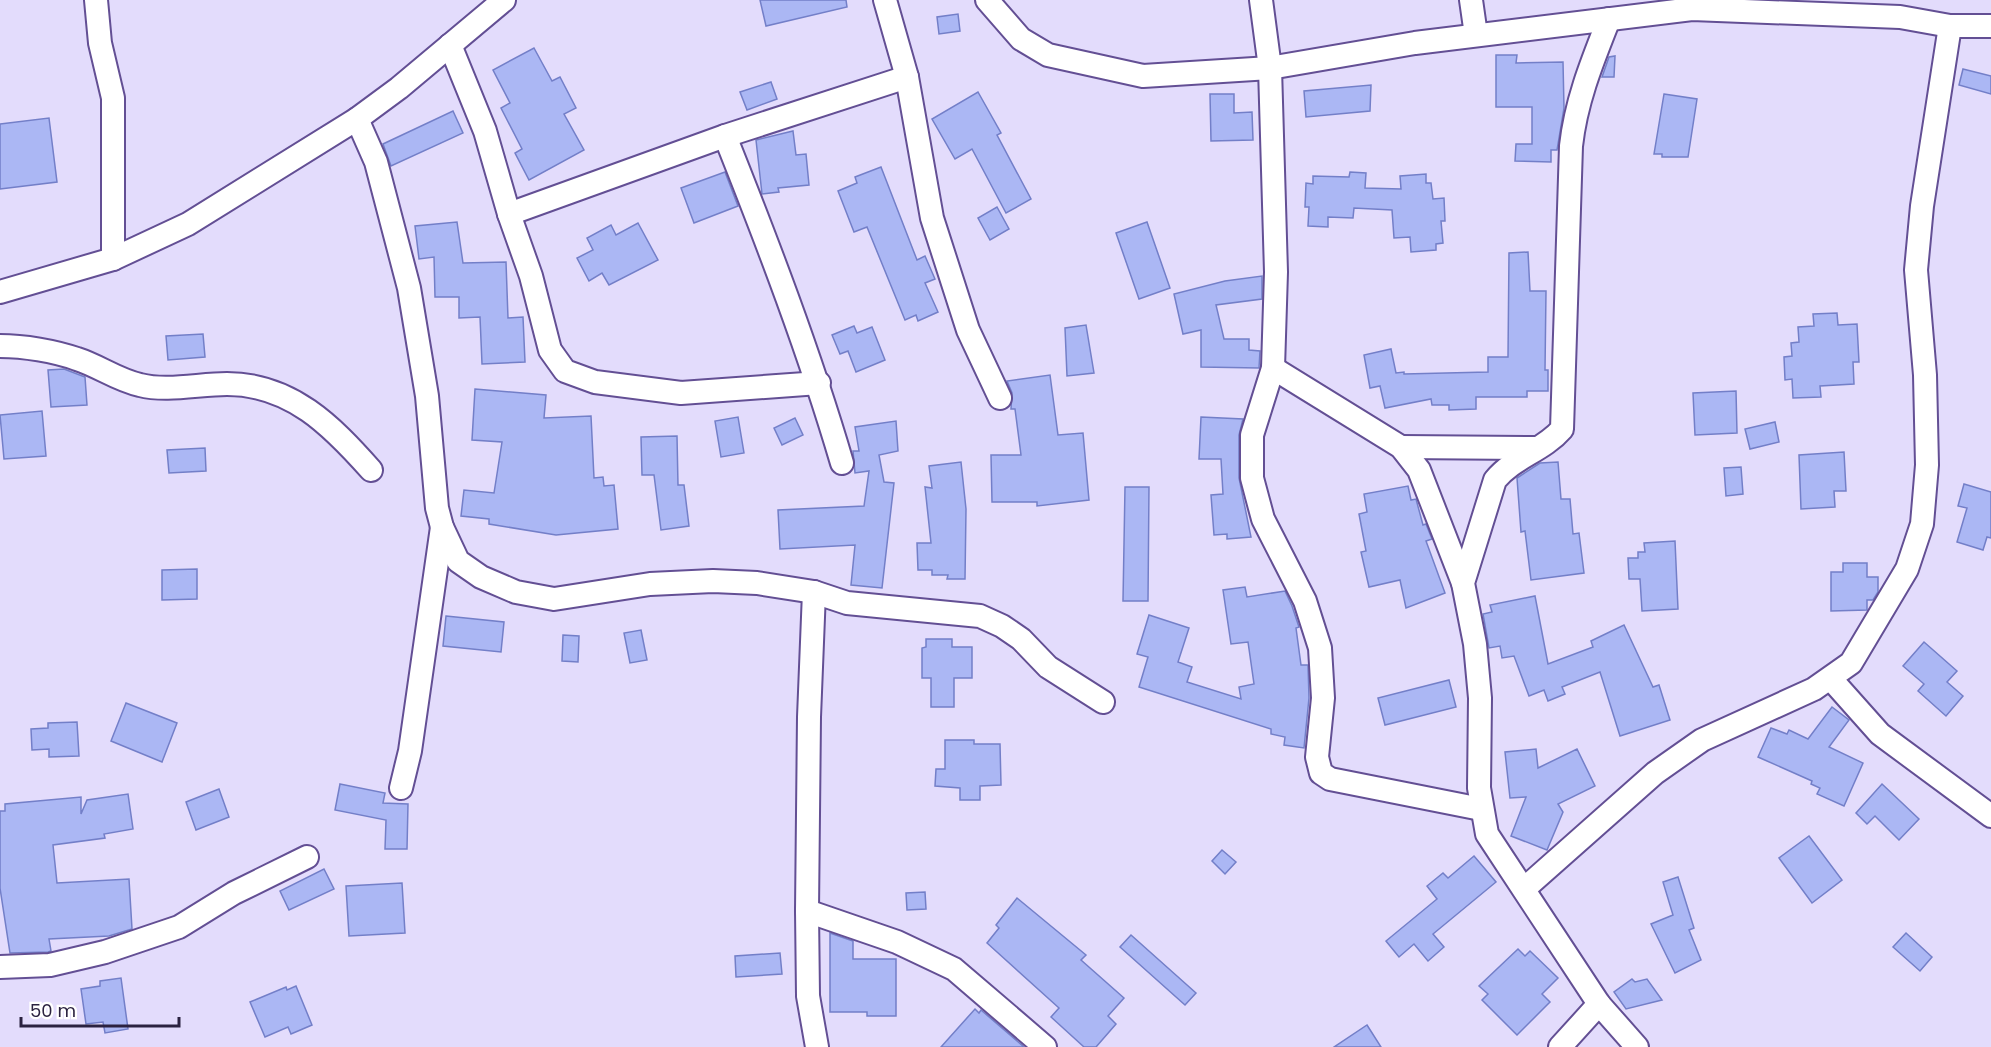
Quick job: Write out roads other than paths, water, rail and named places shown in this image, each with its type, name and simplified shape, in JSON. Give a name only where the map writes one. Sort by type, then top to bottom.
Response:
[{"type":"street","points":[[96,0],[100,43],[113,98],[113,259]]},
{"type":"street","points":[[0,292],[113,259],[188,224],[357,119],[399,88],[504,0]]},
{"type":"street","points":[[885,0],[907,77],[932,218],[968,330],[1000,398]]},
{"type":"street","points":[[987,0],[1021,39],[1048,55],[1143,76],[1270,68],[1415,43],[1692,9],[1900,9],[1950,26],[1991,26]]},
{"type":"street","points":[[1261,0],[1270,68],[1276,239],[1274,369],[1252,435],[1252,478],[1263,519],[1305,601],[1320,648],[1323,698],[1317,757],[1321,773],[1330,779],[1481,809]]},
{"type":"street","points":[[1471,0],[1476,35]]},
{"type":"street","points":[[1463,584],[1496,480],[1507,466],[1553,440],[1562,429],[1571,146],[1575,115],[1583,86],[1609,19]]},
{"type":"street","points":[[1524,889],[1655,772],[1702,740],[1831,679],[1851,663],[1907,569],[1922,524],[1927,465],[1925,375],[1916,270],[1922,206],[1950,26]]},
{"type":"street","points":[[450,45],[485,130],[509,214],[531,276],[550,350],[566,371],[595,382],[681,393],[819,383]]},
{"type":"street","points":[[509,214],[724,136],[907,77]]},
{"type":"street","points":[[357,119],[376,162],[409,288],[427,396],[437,508],[442,527],[458,561],[481,577],[516,592],[554,599],[585,596],[650,584],[713,581],[757,583],[814,592],[847,603],[980,616],[1002,626],[1020,639],[1048,667],[1103,702]]},
{"type":"street","points":[[724,136],[780,275],[819,383],[842,463]]},
{"type":"street","points":[[0,346],[79,359],[125,381],[155,388],[251,385],[294,401],[312,411],[335,429],[371,470]]},
{"type":"street","points":[[1274,369],[1401,447],[1419,470],[1463,584],[1475,644],[1480,698],[1481,809],[1487,834],[1599,1004],[1637,1047]]},
{"type":"street","points":[[1401,447],[1537,448]]},
{"type":"street","points":[[401,788],[410,751],[442,527]]},
{"type":"street","points":[[814,592],[809,717],[807,911],[808,996],[817,1047]]},
{"type":"street","points":[[1831,679],[1880,734],[1991,816]]},
{"type":"street","points":[[0,967],[50,965],[105,952],[178,927],[234,893],[307,857]]},
{"type":"street","points":[[807,911],[897,942],[954,969],[1045,1047]]},
{"type":"street","points":[[1560,1047],[1599,1004]]}]
